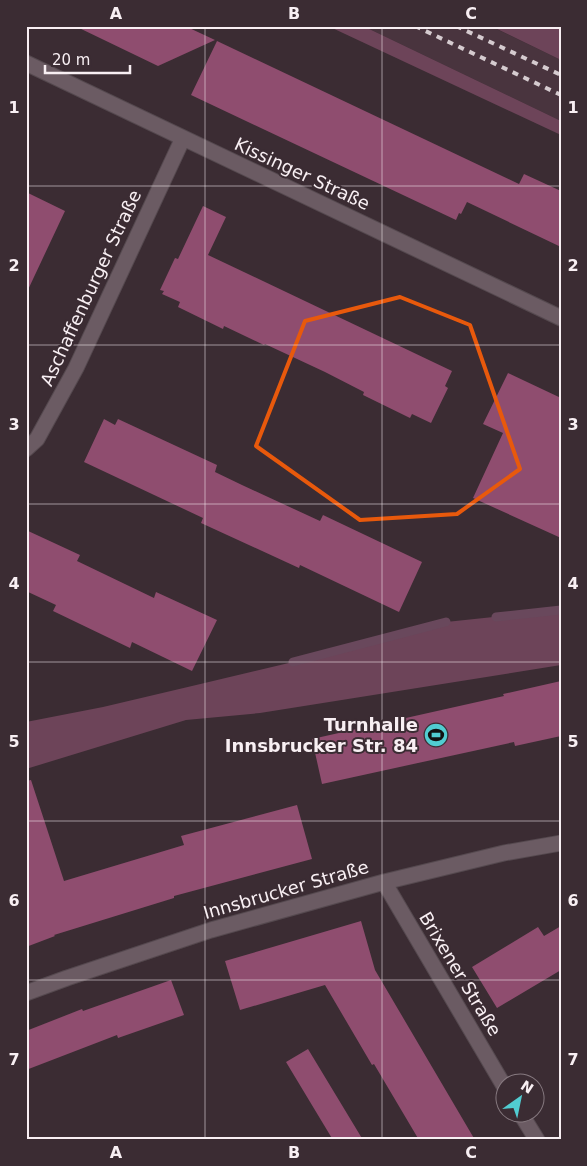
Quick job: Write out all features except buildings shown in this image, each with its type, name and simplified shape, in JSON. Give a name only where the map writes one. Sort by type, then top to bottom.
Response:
[{"type":"street","name":"Kissinger Straße","points":[[26,63],[561,318]]},
{"type":"street","name":"Aschaffenburger Straße","points":[[26,449],[37,439],[76,368],[183,138]]},
{"type":"street","name":"Innsbrucker Straße","points":[[26,993],[210,930],[384,882],[504,853],[561,843]]},
{"type":"street","name":"Brixener Straße","points":[[384,882],[497,1074]]},
{"type":"street","points":[[527,1124],[537,1140]]},
{"type":"highlighted area","points":[[400,297],[470,325],[520,469],[457,514],[360,520],[256,446],[305,321]]},
{"type":"shaded area","points":[[328,26],[363,26],[561,121],[561,135]]},
{"type":"shaded area","points":[[363,26],[490,26],[561,60],[561,121]]},
{"type":"shaded area","points":[[490,26],[561,26],[561,60],[495,28]]},
{"type":"shaded area","points":[[561,610],[561,665],[260,713],[186,720],[26,769],[26,722],[103,707],[293,662],[446,622]]},
{"type":"waterway","points":[[496,617],[561,610]]},
{"type":"waterway","points":[[293,662],[446,622]]},
{"type":"railway","points":[[415,26],[561,95]]},
{"type":"railway","points":[[456,26],[561,75]]},
{"type":"place","name":"Turnhalle Innsbrucker Str. 84","points":[[436,735]]}]
